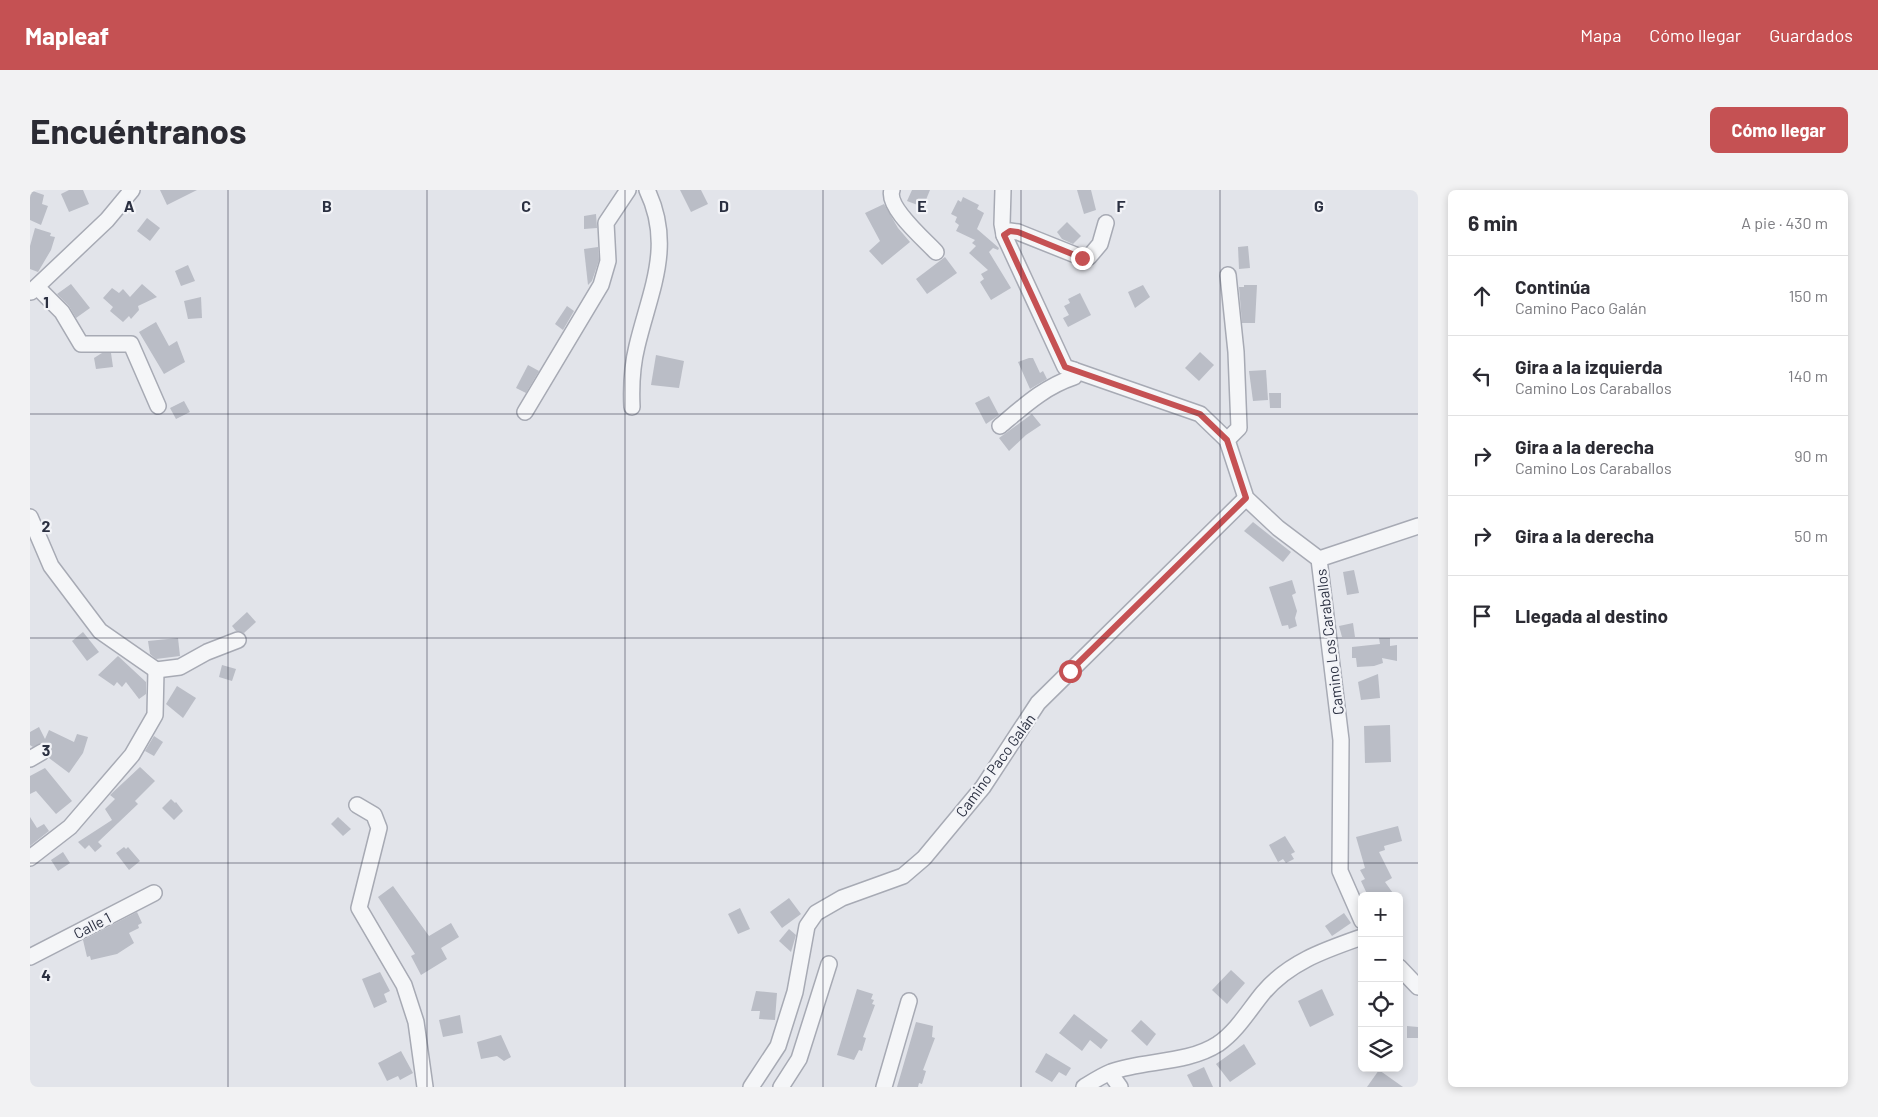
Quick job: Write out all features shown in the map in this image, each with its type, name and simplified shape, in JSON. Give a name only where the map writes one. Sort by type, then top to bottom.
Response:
[{"type":"street","points":[[132,190],[107,220],[34,290],[62,312],[81,344],[131,344],[158,406]]},
{"type":"street","points":[[526,412],[601,285],[608,261],[606,223],[628,190]]},
{"type":"street","points":[[632,407],[631,382],[637,346],[653,291],[661,244],[654,205],[647,190]]},
{"type":"street","points":[[892,190],[890,194],[895,208],[936,252]]},
{"type":"street","points":[[1003,190],[1003,230]]},
{"type":"street","points":[[1003,230],[1010,215],[1010,190]]},
{"type":"street","points":[[1003,230],[1018,232],[1082,258],[1089,257],[1100,244],[1106,224]]},
{"type":"street","name":"Camino Los Caraballos","points":[[1003,230],[1065,367],[1200,414],[1227,440],[1246,498],[1278,528],[1319,559],[1341,740],[1340,871],[1358,911]]},
{"type":"street","points":[[1227,440],[1239,428],[1236,352],[1228,275]]},
{"type":"street","points":[[1000,426],[1040,392],[1057,382],[1074,377],[1074,370]]},
{"type":"street","name":"Camino Paco Galán","points":[[751,1087],[778,1046],[794,992],[807,926],[816,913],[842,898],[903,876],[924,858],[983,787],[1038,703],[1246,498]]},
{"type":"street","points":[[30,517],[51,566],[100,632],[156,670],[180,667],[207,652],[238,640]]},
{"type":"street","points":[[1319,559],[1417,529]]},
{"type":"street","points":[[30,858],[70,827],[132,755],[155,715],[156,670]]},
{"type":"street","points":[[357,805],[374,815],[379,828],[359,908],[404,985],[416,1022],[425,1087]]},
{"type":"street","name":"Calle 1","points":[[30,957],[154,893]]},
{"type":"street","points":[[1084,1087],[1110,1072],[1192,1054],[1218,1044],[1238,1025],[1264,992],[1284,973],[1312,955],[1358,938]]},
{"type":"street","points":[[780,1087],[799,1059],[829,964]]},
{"type":"street","points":[[1403,971],[1418,987]]},
{"type":"street","points":[[884,1087],[909,1001]]},
{"type":"street","points":[[1110,1072],[1120,1087]]},
{"type":"building","points":[[30,190],[44,195],[42,204],[48,206],[41,225],[30,220]]},
{"type":"building","points":[[69,190],[83,190],[89,204],[69,212],[61,194]]},
{"type":"building","points":[[160,190],[197,190],[167,205]]},
{"type":"building","points":[[680,190],[701,190],[708,204],[691,212]]},
{"type":"building","points":[[912,190],[930,190],[923,207],[907,201]]},
{"type":"building","points":[[1077,190],[1091,190],[1096,210],[1084,214]]},
{"type":"building","points":[[963,197],[979,205],[977,209],[984,213],[977,229],[999,248],[998,250],[993,248],[989,252],[1011,288],[991,300],[980,282],[984,279],[981,274],[988,270],[969,253],[976,246],[972,243],[975,240],[956,231],[959,225],[955,222],[957,217],[951,214],[958,200],[961,202]]},
{"type":"building","points":[[884,204],[898,228],[910,242],[882,265],[869,251],[880,241],[865,213]]},
{"type":"building","points":[[596,214],[597,228],[584,229],[584,216]]},
{"type":"building","points":[[147,218],[160,228],[150,241],[137,231]]},
{"type":"building","points":[[1067,222],[1081,236],[1073,244],[1062,239],[1057,232]]},
{"type":"building","points":[[35,228],[51,233],[50,236],[55,237],[51,250],[38,272],[30,269],[30,246]]},
{"type":"building","points":[[1248,246],[1250,268],[1239,269],[1238,247]]},
{"type":"building","points":[[598,247],[599,260],[592,281],[588,285],[584,249]]},
{"type":"building","points":[[945,257],[957,273],[927,294],[916,279]]},
{"type":"building","points":[[188,265],[195,281],[181,286],[175,271]]},
{"type":"building","points":[[71,284],[90,308],[76,318],[69,306],[57,294]]},
{"type":"building","points":[[142,284],[157,297],[138,306],[139,310],[131,319],[129,316],[123,322],[110,311],[113,307],[103,298],[112,288],[119,293],[123,289],[130,297]]},
{"type":"building","points":[[1143,285],[1150,297],[1135,308],[1128,292]]},
{"type":"building","points":[[1244,285],[1257,285],[1255,323],[1242,323],[1239,287],[1244,287]]},
{"type":"building","points":[[1080,293],[1091,315],[1068,327],[1063,318],[1069,315],[1064,306],[1070,303],[1068,299]]},
{"type":"building","points":[[201,297],[202,318],[188,319],[184,301]]},
{"type":"building","points":[[567,306],[574,311],[563,330],[555,324]]},
{"type":"building","points":[[156,322],[169,346],[177,341],[185,362],[164,374],[139,332]]},
{"type":"building","points":[[1200,352],[1214,365],[1199,381],[1185,368]]},
{"type":"building","points":[[102,353],[111,353],[113,367],[96,369],[94,358]]},
{"type":"building","points":[[656,355],[684,361],[679,388],[651,385]]},
{"type":"building","points":[[1033,358],[1040,373],[1043,371],[1047,379],[1030,389],[1018,362]]},
{"type":"building","points":[[528,365],[539,371],[526,393],[516,388]]},
{"type":"building","points":[[1266,370],[1268,400],[1253,401],[1249,371]]},
{"type":"building","points":[[1269,393],[1281,393],[1281,408],[1270,408]]},
{"type":"building","points":[[989,396],[999,415],[986,424],[975,403]]},
{"type":"building","points":[[184,401],[190,412],[176,419],[170,408]]},
{"type":"building","points":[[1032,414],[1041,425],[1026,435],[1009,451],[999,438]]},
{"type":"building","points":[[1253,522],[1291,552],[1283,562],[1244,531]]},
{"type":"building","points":[[1354,570],[1359,593],[1347,595],[1343,572]]},
{"type":"building","points":[[1292,580],[1296,593],[1292,595],[1297,611],[1295,618],[1297,626],[1289,629],[1288,625],[1282,626],[1269,587]]},
{"type":"building","points":[[247,612],[256,622],[244,633],[236,631],[232,626]]},
{"type":"building","points":[[1353,623],[1355,637],[1342,637],[1339,626]]},
{"type":"building","points":[[83,632],[99,652],[87,661],[72,641]]},
{"type":"building","points":[[178,638],[180,656],[156,659],[150,654],[148,641]]},
{"type":"building","points":[[1379,638],[1390,638],[1390,646],[1397,645],[1397,661],[1382,658],[1383,663],[1374,666],[1357,667],[1356,658],[1352,658],[1352,647],[1380,644]]},
{"type":"building","points":[[118,656],[146,682],[146,694],[139,699],[126,682],[122,687],[117,682],[114,686],[98,675]]},
{"type":"building","points":[[222,665],[236,669],[232,681],[219,677]]},
{"type":"building","points":[[1378,674],[1380,698],[1361,700],[1358,682]]},
{"type":"building","points":[[177,686],[196,698],[183,718],[166,704]]},
{"type":"building","points":[[1390,725],[1391,762],[1365,763],[1364,726]]},
{"type":"building","points":[[39,727],[45,739],[49,730],[74,742],[77,734],[88,737],[83,753],[69,773],[49,758],[51,751],[47,744],[41,743],[33,747],[30,745],[30,732]]},
{"type":"building","points":[[154,736],[163,742],[154,756],[145,751]]},
{"type":"building","points":[[140,767],[155,781],[135,801],[138,804],[98,842],[102,846],[95,852],[89,845],[85,849],[78,842],[112,820],[105,809],[115,799],[110,795]]},
{"type":"building","points":[[45,768],[72,801],[56,814],[36,791],[30,794],[30,776]]},
{"type":"building","points":[[171,799],[183,811],[174,820],[162,808]]},
{"type":"building","points":[[30,817],[37,828],[44,824],[49,831],[30,846]]},
{"type":"building","points":[[338,817],[351,829],[343,836],[331,824]]},
{"type":"building","points":[[1398,826],[1402,841],[1384,846],[1385,850],[1379,852],[1392,878],[1385,882],[1392,892],[1366,892],[1361,881],[1365,879],[1360,870],[1365,868],[1356,837]]},
{"type":"building","points":[[1285,836],[1295,852],[1291,854],[1294,859],[1286,863],[1283,859],[1278,862],[1269,845]]},
{"type":"building","points":[[124,847],[126,849],[128,847],[140,861],[129,870],[116,853]]},
{"type":"building","points":[[63,852],[70,863],[58,871],[51,860]]},
{"type":"building","points":[[393,886],[429,936],[451,923],[459,937],[441,948],[447,959],[421,975],[411,956],[415,954],[378,897]]},
{"type":"building","points":[[789,898],[801,914],[782,928],[770,912]]},
{"type":"building","points":[[740,908],[750,929],[738,934],[728,914]]},
{"type":"building","points":[[137,912],[142,923],[138,925],[139,928],[129,933],[134,943],[117,954],[91,960],[90,956],[87,957],[83,940]]},
{"type":"building","points":[[1344,913],[1351,923],[1332,936],[1325,926]]},
{"type":"building","points":[[789,929],[796,935],[791,952],[779,941]]},
{"type":"building","points":[[1231,970],[1245,983],[1227,1004],[1212,990]]},
{"type":"building","points":[[380,972],[390,991],[384,994],[387,1002],[374,1008],[362,979]]},
{"type":"building","points":[[857,989],[873,994],[871,999],[874,1000],[872,1004],[875,1005],[863,1037],[866,1038],[862,1051],[859,1050],[854,1060],[837,1055]]},
{"type":"building","points":[[1322,989],[1334,1015],[1310,1027],[1298,1001]]},
{"type":"building","points":[[756,991],[777,993],[775,1020],[759,1019],[760,1011],[751,1011]]},
{"type":"building","points":[[1074,1014],[1108,1040],[1101,1049],[1090,1040],[1082,1051],[1059,1033]]},
{"type":"building","points":[[460,1015],[463,1033],[443,1037],[439,1020]]},
{"type":"building","points":[[1141,1020],[1156,1034],[1147,1046],[1131,1031]]},
{"type":"building","points":[[916,1022],[933,1026],[932,1037],[935,1038],[923,1070],[926,1071],[922,1084],[919,1083],[918,1087],[897,1087]]},
{"type":"building","points":[[1407,1026],[1418,1027],[1418,1038],[1407,1038]]},
{"type":"building","points":[[501,1035],[511,1057],[504,1061],[497,1056],[481,1059],[477,1042]]},
{"type":"building","points":[[1244,1044],[1256,1064],[1230,1082],[1216,1064]]},
{"type":"building","points":[[401,1051],[413,1073],[400,1080],[398,1076],[387,1081],[378,1063]]},
{"type":"building","points":[[1046,1053],[1071,1068],[1066,1076],[1059,1072],[1052,1082],[1035,1072]]},
{"type":"building","points":[[1204,1067],[1213,1087],[1193,1087],[1187,1075]]},
{"type":"building","points":[[1378,1072],[1382,1072],[1403,1087],[1367,1087]]},
{"type":"route","points":[[1070,671],[1246,498],[1227,440],[1200,414],[1065,367],[1004,235],[1010,231],[1018,232],[1082,258]]}]
